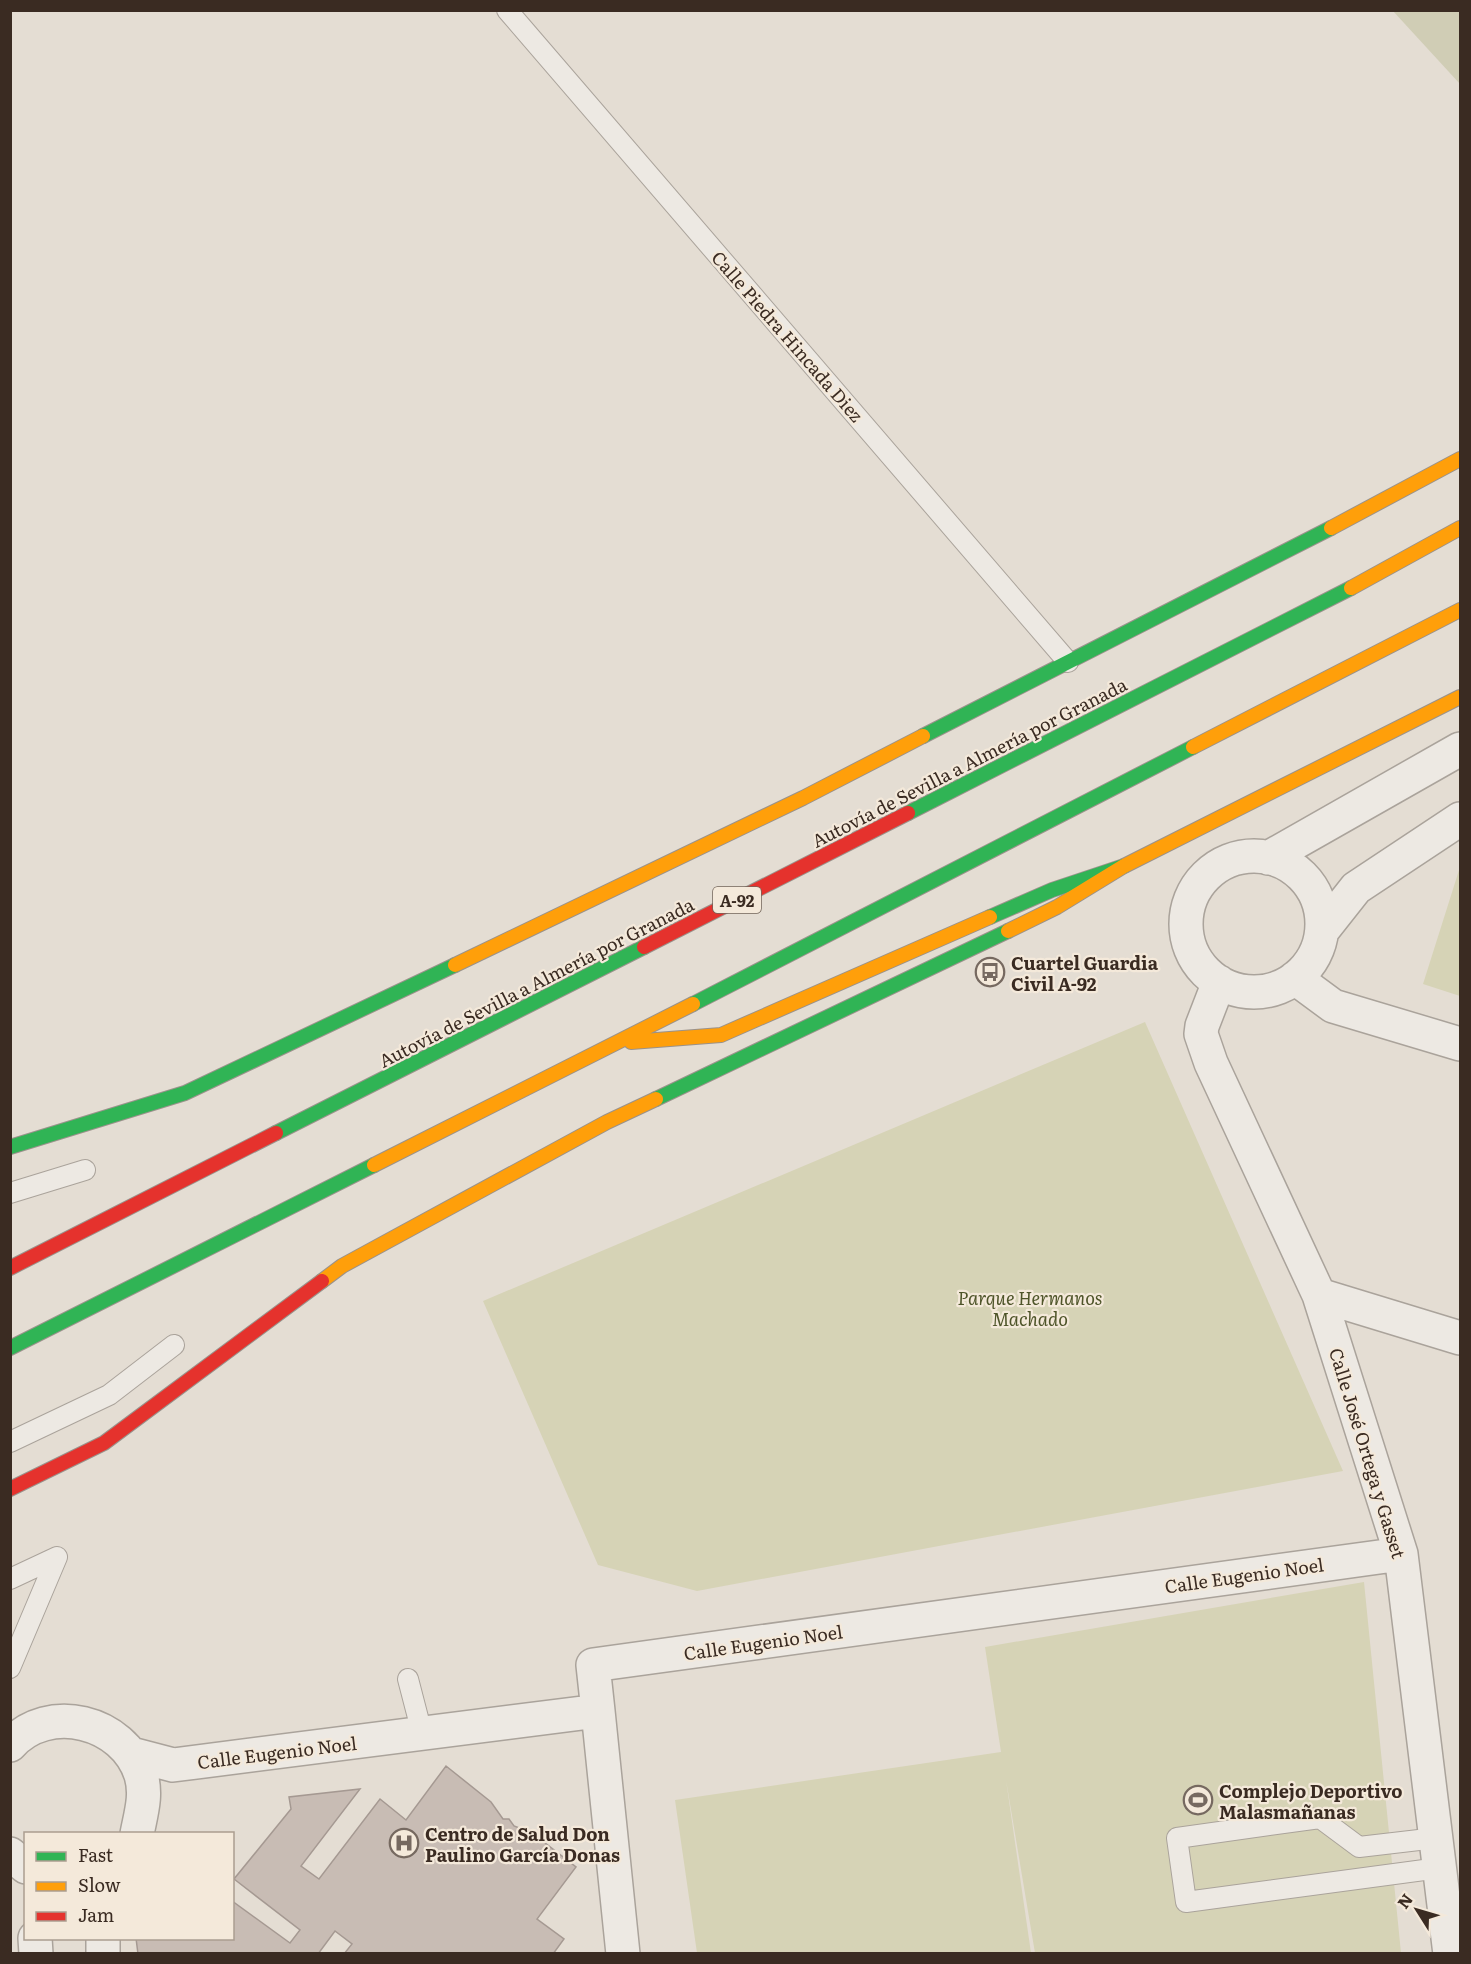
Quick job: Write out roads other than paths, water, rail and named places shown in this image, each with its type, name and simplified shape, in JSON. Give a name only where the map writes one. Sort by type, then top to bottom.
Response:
[{"type":"main road","points":[[10,1147],[185,1093],[277,1051],[803,798],[1461,459]]},
{"type":"main road","name":"Autovía de Sevilla a Almería por Granada","points":[[10,1269],[1313,608],[1461,528]]},
{"type":"main road","points":[[10,1348],[617,1043],[1461,610]]},
{"type":"main road","points":[[10,1489],[104,1443],[342,1266],[607,1122],[1057,907],[1124,867],[1461,697]]},
{"type":"main road","points":[[617,1043],[721,1035],[1052,890],[1124,867]]},
{"type":"street","points":[[1268,858],[1461,749]]},
{"type":"street","points":[[1322,931],[1356,888],[1461,819]]},
{"type":"street","points":[[1244,857],[1268,858],[1290,866],[1312,888],[1319,902],[1322,931],[1313,957],[1295,978],[1284,985],[1258,992],[1231,988],[1206,971],[1192,950],[1187,930],[1190,904],[1201,882],[1220,866],[1244,857]]},
{"type":"street","points":[[1295,978],[1333,1006],[1461,1044]]},
{"type":"street","name":"Calle José Ortega y Gasset","points":[[1219,982],[1204,1017],[1201,1034],[1211,1063],[1319,1295],[1401,1554],[1450,1953]]},
{"type":"street","points":[[1319,1295],[1461,1338]]},
{"type":"street","name":"Calle Eugenio Noel","points":[[131,1754],[174,1765],[598,1711],[593,1665],[1401,1554]]},
{"type":"street","points":[[598,1711],[623,1953]]},
{"type":"street","points":[[10,1745],[17,1737],[41,1725],[67,1720],[88,1723],[112,1735],[131,1754],[141,1774],[145,1797],[137,1832]]},
{"type":"street","name":"Calle Eugenio Noel","points":[[145,1797],[174,1765]]},
{"type":"street","points":[[10,1854],[24,1867]]},
{"type":"lane","name":"Calle Piedra Hincada Diez","points":[[507,10],[1068,662]]},
{"type":"lane","points":[[10,1193],[85,1170]]},
{"type":"lane","points":[[10,1442],[109,1395],[174,1345]]},
{"type":"lane","points":[[10,1579],[57,1557],[10,1668]]},
{"type":"lane","points":[[408,1679],[422,1733]]},
{"type":"lane","points":[[1320,1818],[1359,1847],[1437,1853],[1186,1902],[1177,1838],[1320,1818]]},
{"type":"place","name":"Cuartel Guardia Civil A-92","points":[[990,972]]},
{"type":"place","name":"Complejo Deportivo Malasmañanas","points":[[1198,1800]]},
{"type":"place","name":"Centro de Salud Don Paulino García Donas","points":[[404,1843]]},
{"type":"park label","name":"Parque Hermanos Machado","points":[[1030,1307]]}]
